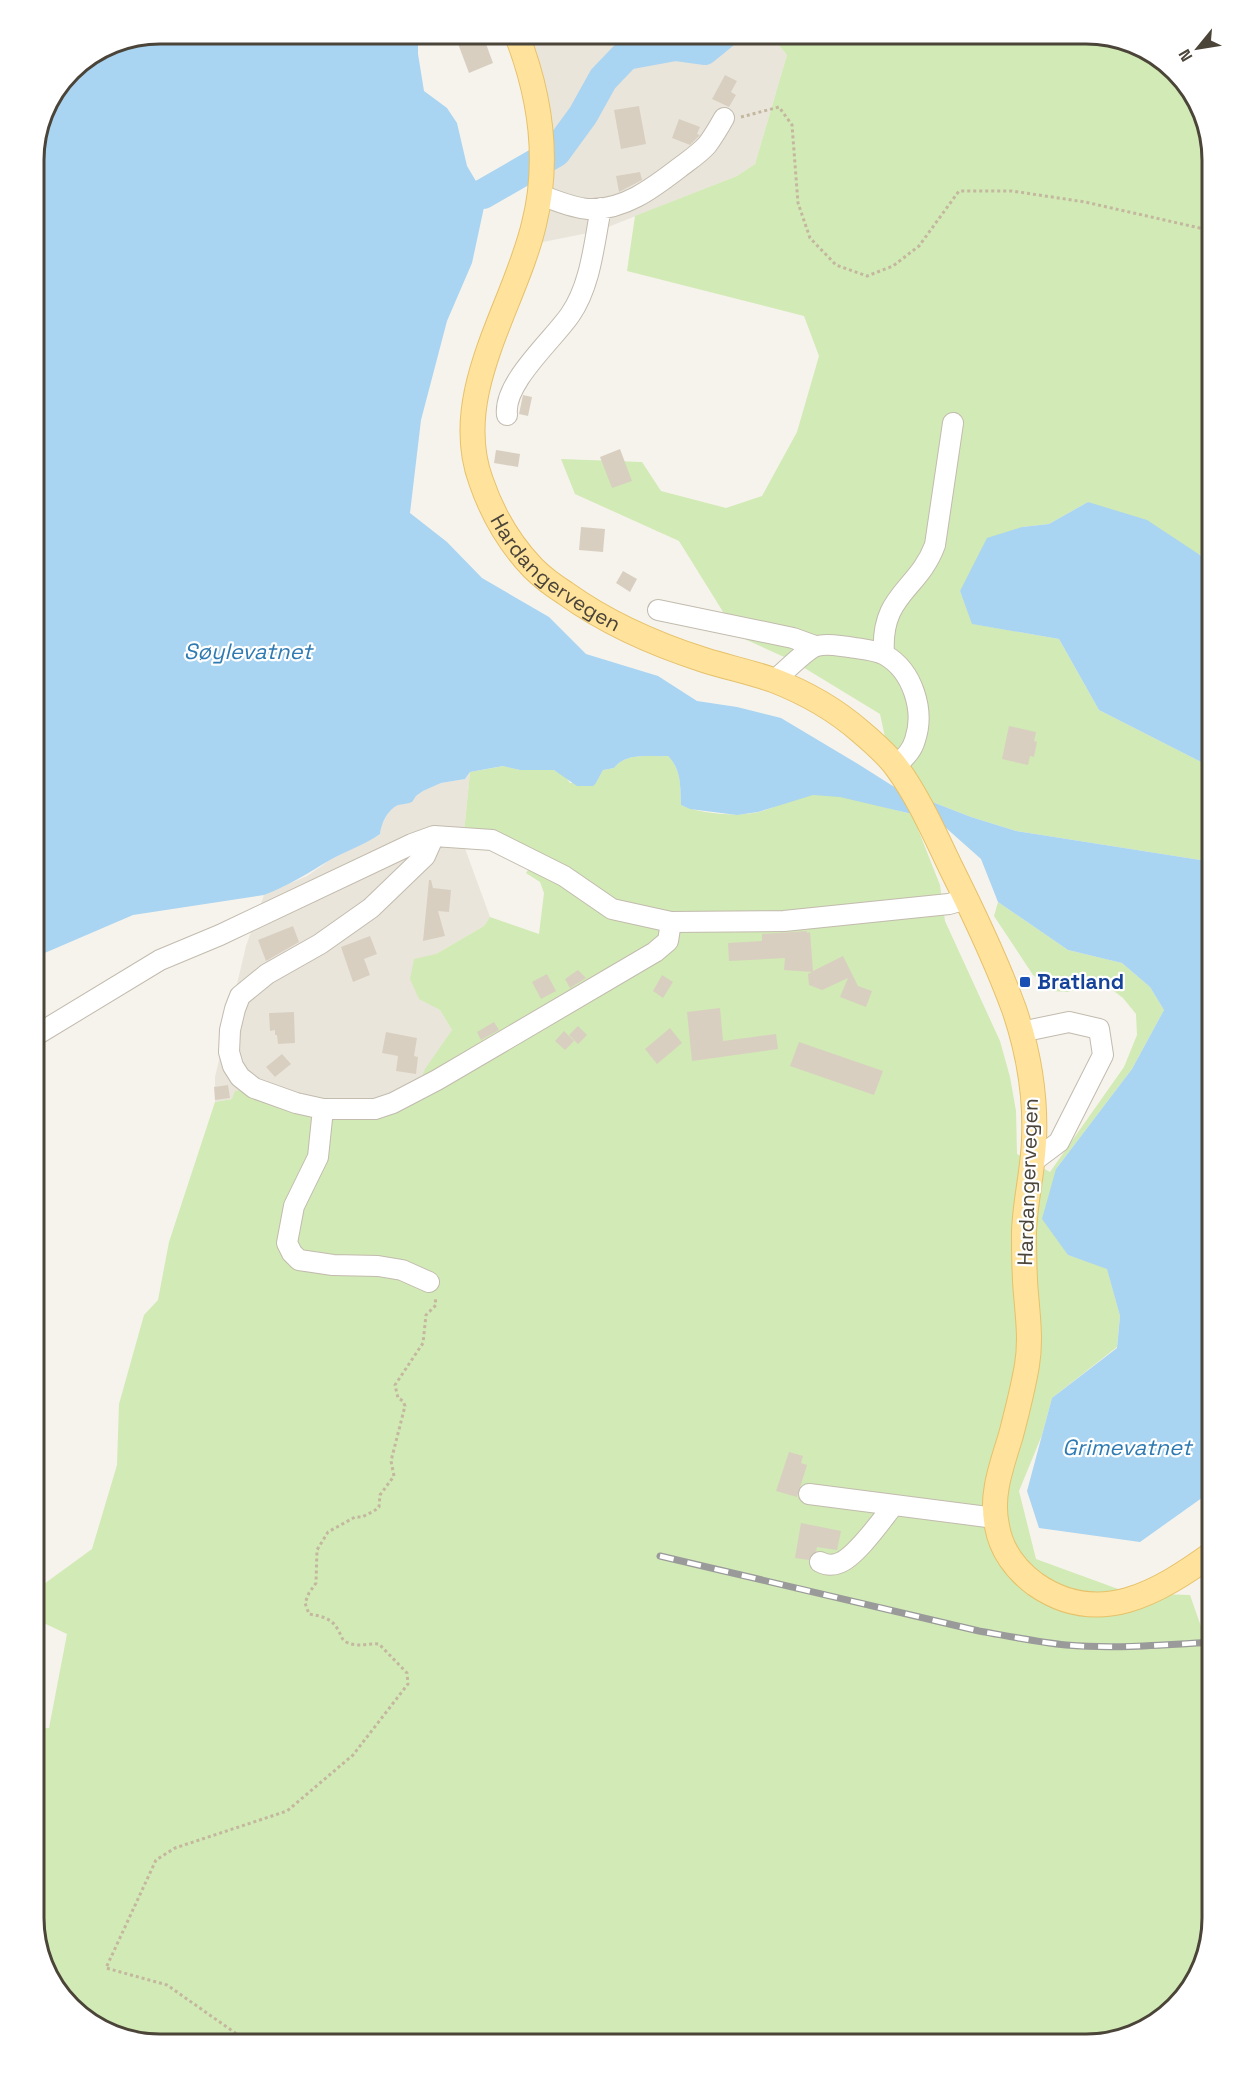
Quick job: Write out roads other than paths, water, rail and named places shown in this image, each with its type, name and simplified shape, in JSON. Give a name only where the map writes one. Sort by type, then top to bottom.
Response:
[{"type":"main road","name":"Hardangervegen","points":[[520,44],[539,111],[542,150],[540,195],[524,261],[500,316],[484,362],[476,398],[473,443],[477,472],[491,508],[509,539],[534,569],[579,603],[634,634],[666,647],[774,681],[836,712],[859,729],[902,775],[982,929],[1021,1032],[1027,1053],[1033,1096],[1034,1140],[1024,1230],[1025,1291],[1029,1325],[1028,1360],[997,1483],[994,1503],[998,1534],[1015,1566],[1028,1579],[1043,1589],[1075,1602],[1097,1605],[1137,1598],[1158,1589],[1202,1560]]},
{"type":"street","points":[[540,195],[577,207],[601,208],[628,200],[659,185],[699,153],[724,118]]},
{"type":"street","points":[[507,415],[507,401],[531,361],[570,315],[581,295],[601,208]]},
{"type":"street","points":[[902,775],[915,740],[918,703],[904,671],[884,654],[883,638],[888,615],[897,598],[930,558],[935,545],[953,423]]},
{"type":"street","name":"Hardangervegen","points":[[658,610],[793,638],[815,646],[856,648],[884,654]]},
{"type":"street","points":[[774,681],[815,646]]},
{"type":"street","points":[[434,836],[425,856],[371,908],[320,944],[267,974],[240,996],[230,1030],[229,1052],[233,1066],[240,1077],[254,1088],[296,1103],[323,1109],[375,1108],[393,1103],[437,1080],[655,952],[668,941],[671,922]]},
{"type":"street","points":[[44,1030],[160,960],[220,935],[434,836],[492,840],[564,876],[612,909],[671,922],[784,921],[949,904],[967,899]]},
{"type":"street","points":[[1021,1032],[1069,1022],[1099,1029],[1103,1055],[1059,1142],[1031,1163]]},
{"type":"street","points":[[323,1109],[318,1157],[294,1206],[287,1243],[292,1252],[299,1260],[333,1265],[402,1269],[429,1282]]},
{"type":"street","points":[[809,1494],[995,1518]]},
{"type":"street","points":[[820,1562],[832,1565],[844,1561],[893,1506]]},
{"type":"water","name":"Søylevatnet","points":[[144,44],[418,44],[424,91],[447,108],[457,123],[467,166],[486,198],[472,263],[447,321],[421,420],[410,513],[447,542],[482,578],[549,617],[586,654],[658,676],[697,701],[737,707],[781,718],[896,788],[971,817],[1016,831],[1202,860],[1202,1498],[1140,1542],[1039,1528],[1027,1491],[1052,1398],[1117,1348],[1120,1316],[1107,1269],[1068,1255],[1042,1219],[1056,1169],[1132,1069],[1164,1010],[1150,987],[1122,963],[1068,950],[998,902],[981,859],[945,827],[912,814],[840,797],[813,795],[758,812],[737,815],[690,809],[681,805],[678,773],[668,756],[631,757],[614,768],[603,770],[593,786],[577,786],[554,770],[520,770],[503,766],[470,772],[465,779],[441,783],[423,791],[412,802],[398,805],[391,810],[383,822],[380,834],[264,895],[133,915],[44,953],[44,152],[47,129],[59,101],[83,72],[101,59],[129,47]]},
{"type":"water","points":[[1088,502],[1147,520],[1202,556],[1202,762],[1099,710],[1059,639],[972,624],[960,591],[987,538],[1022,527],[1049,524]]},
{"type":"waterway","points":[[483,194],[556,152],[583,115],[603,79],[626,55],[676,44]]},
{"type":"waterway","points":[[675,46],[704,50],[711,44]]},
{"type":"railway","points":[[660,1556],[979,1631],[1033,1641],[1103,1647],[1202,1643]]},
{"type":"place","name":"Bratland","points":[[1025,982]]},
{"type":"water label","name":"Grimevatnet","points":[[1127,1447]]}]
